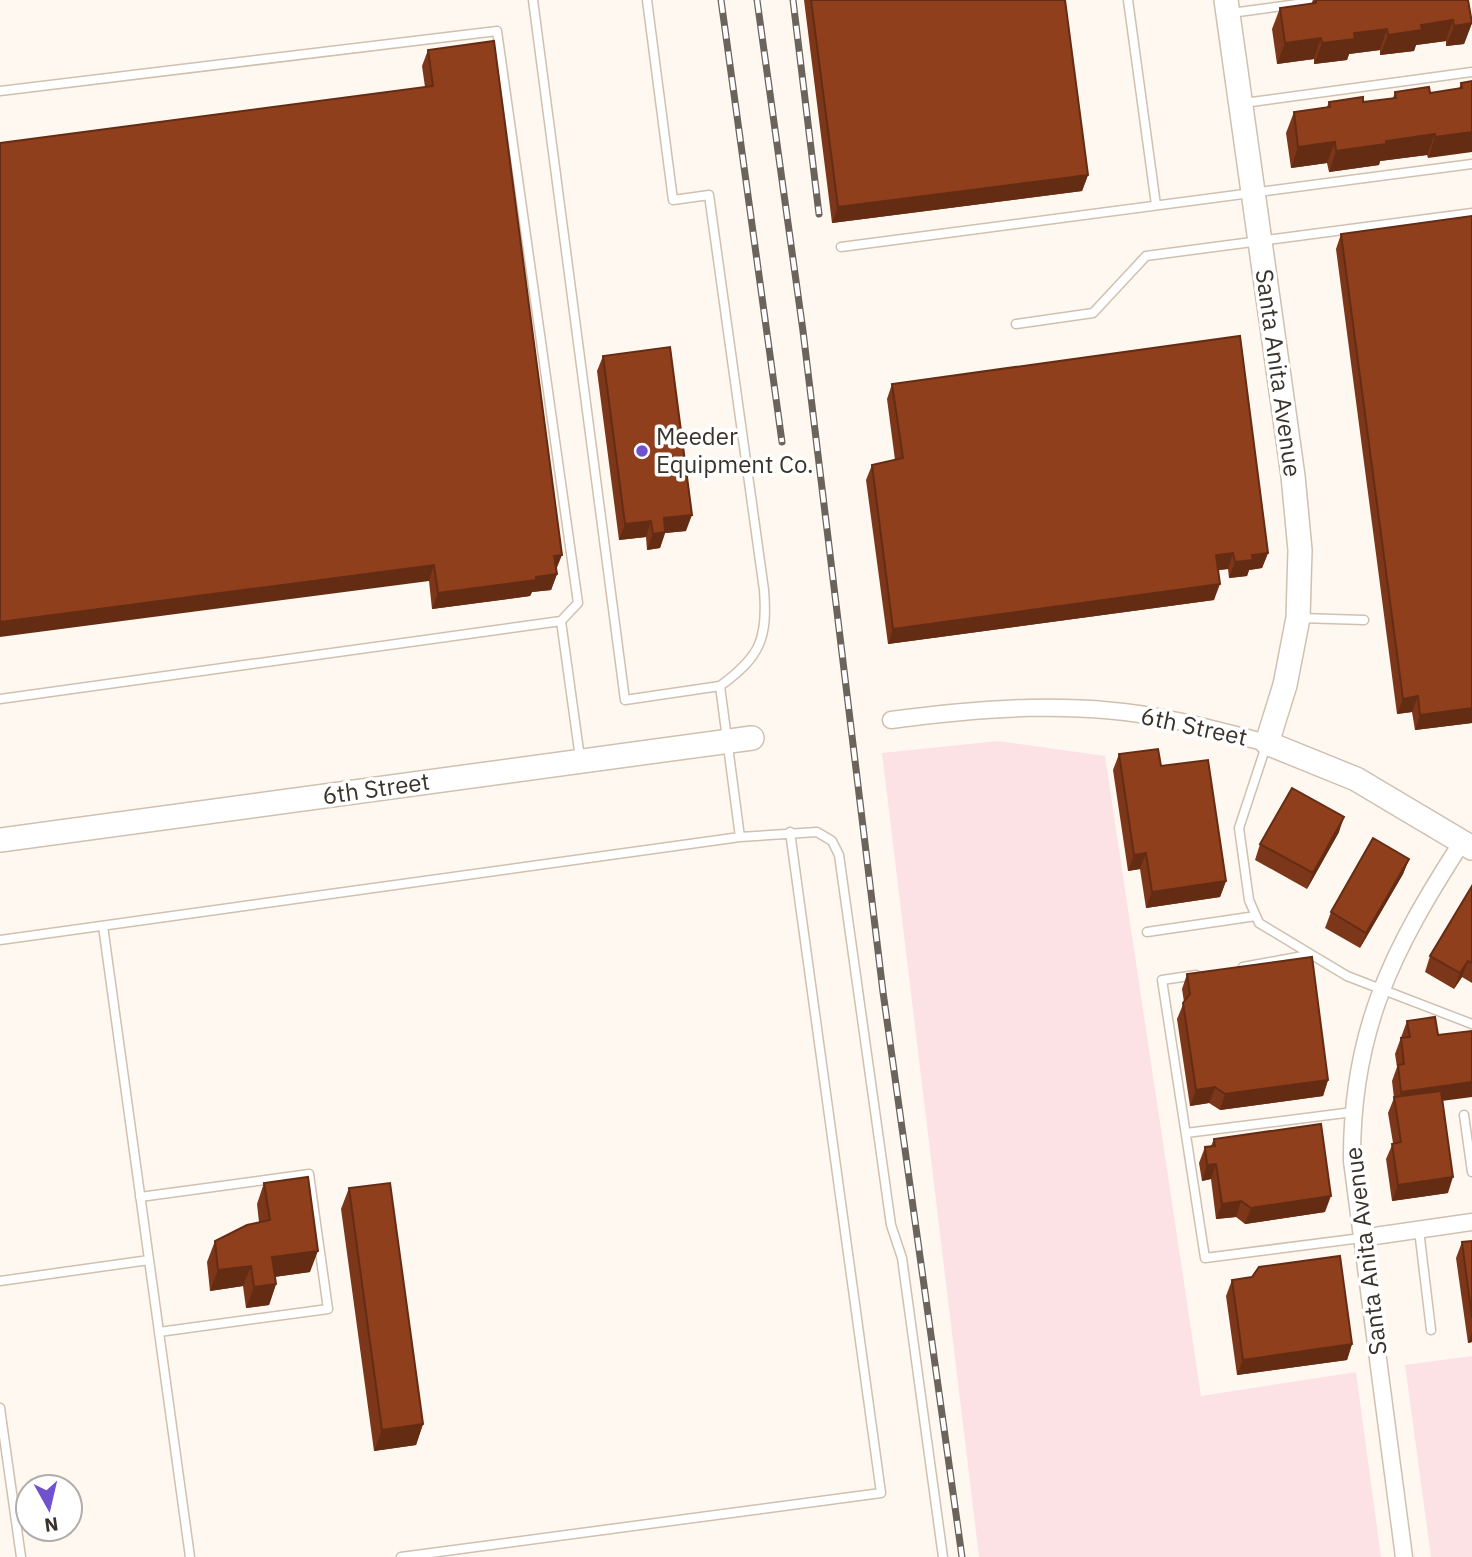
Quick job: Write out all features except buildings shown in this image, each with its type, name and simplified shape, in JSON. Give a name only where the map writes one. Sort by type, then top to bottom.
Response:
[{"type":"street","name":"Santa Anita Avenue","points":[[1227,7],[1297,515],[1298,618],[1285,685],[1267,743]]},
{"type":"street","name":"6th Street","points":[[891,720],[981,710],[1081,709],[1167,719],[1267,743],[1356,779],[1467,842]]},
{"type":"street","name":"6th Street","points":[[0,840],[752,738]]},
{"type":"street","name":"Santa Anita Avenue","points":[[1404,1557],[1352,1161],[1353,1112],[1363,1048],[1380,988],[1407,930],[1467,842]]},
{"type":"street","points":[[1361,1238],[1472,1222]]},
{"type":"lane","points":[[533,0],[625,700],[720,686],[735,675],[763,641],[766,617],[709,195],[673,200],[646,0]]},
{"type":"lane","points":[[1128,0],[1156,205]]},
{"type":"lane","points":[[1227,7],[1327,0]]},
{"type":"lane","points":[[0,91],[497,31],[578,603],[561,621],[0,699]]},
{"type":"lane","points":[[1241,104],[1472,72]]},
{"type":"lane","points":[[841,247],[1472,164]]},
{"type":"lane","points":[[1016,324],[1093,313],[1146,256],[1472,213]]},
{"type":"lane","points":[[1298,618],[1364,620]]},
{"type":"lane","points":[[561,621],[580,761]]},
{"type":"lane","points":[[720,686],[740,837]]},
{"type":"lane","points":[[1267,743],[1239,828],[1249,900],[1259,923],[1308,956],[1347,976],[1472,1024]]},
{"type":"lane","points":[[401,1557],[881,1493],[790,832]]},
{"type":"lane","points":[[0,940],[740,837],[817,832],[832,841],[839,855],[891,1225],[902,1258],[943,1557]]},
{"type":"lane","points":[[1147,932],[1256,916]]},
{"type":"lane","points":[[103,926],[190,1557]]},
{"type":"lane","points":[[1228,969],[1308,956]]},
{"type":"lane","points":[[1202,974],[1162,980],[1205,1258],[1361,1238]]},
{"type":"lane","points":[[1186,1133],[1353,1112]]},
{"type":"lane","points":[[1464,1115],[1472,1172]]},
{"type":"lane","points":[[140,1197],[309,1174],[311,1187],[328,1309],[159,1332]]},
{"type":"lane","points":[[1419,1230],[1431,1330]]},
{"type":"lane","points":[[0,1281],[149,1261]]},
{"type":"lane","points":[[0,1408],[20,1557]]},
{"type":"shaded area","points":[[998,741],[1105,756],[1201,1396],[1356,1372],[1381,1557],[979,1557],[882,753]]},
{"type":"shaded area","points":[[1472,1356],[1472,1557],[1431,1557],[1405,1365]]},
{"type":"railway","points":[[721,0],[782,442]]},
{"type":"railway","points":[[757,0],[803,331],[883,992],[962,1557]]},
{"type":"railway","points":[[793,0],[819,214]]},
{"type":"place","name":"Meeder Equipment Co.","points":[[642,451]]}]
